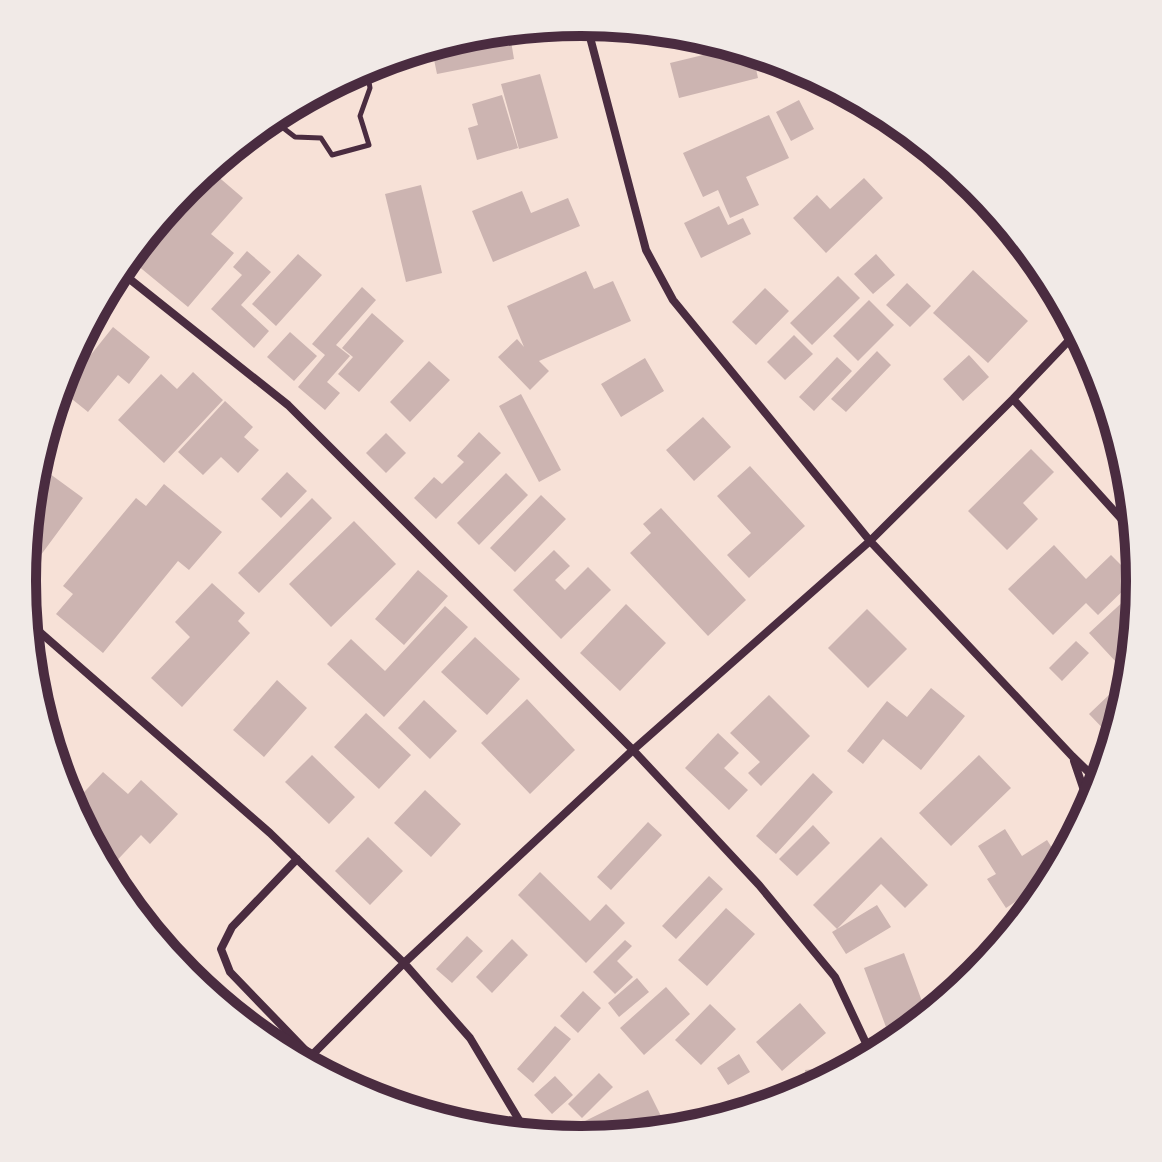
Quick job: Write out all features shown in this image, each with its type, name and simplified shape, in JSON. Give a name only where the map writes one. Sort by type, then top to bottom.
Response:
[{"type":"street","points":[[590,36],[646,250],[673,300],[870,541],[1091,774]]},
{"type":"street","points":[[128,278],[288,405],[633,750],[759,885],[835,977],[867,1045]]},
{"type":"street","points":[[312,1055],[404,963],[633,750],[870,541],[1070,340]]},
{"type":"street","points":[[1013,399],[1122,520]]},
{"type":"street","points":[[39,631],[247,812],[404,963],[470,1038],[520,1122]]},
{"type":"street","points":[[1072,756],[1084,792]]},
{"type":"street","points":[[297,859],[232,927],[221,949],[230,972],[308,1053]]},
{"type":"path","points":[[281,126],[295,137],[321,138],[332,155],[369,145],[360,116],[370,88],[368,79]]},
{"type":"building","points":[[511,41],[514,59],[437,74],[433,57]]},
{"type":"building","points":[[713,53],[755,65],[758,78],[679,98],[670,63]]},
{"type":"building","points":[[540,74],[558,138],[519,149],[501,84]]},
{"type":"building","points":[[502,95],[518,148],[477,160],[468,128],[478,125],[472,104]]},
{"type":"building","points":[[799,100],[814,129],[791,141],[776,112]]},
{"type":"building","points":[[769,115],[789,158],[746,177],[759,205],[730,218],[718,190],[703,197],[683,153]]},
{"type":"building","points":[[217,176],[243,198],[211,234],[234,253],[188,307],[137,265]]},
{"type":"building","points":[[864,178],[883,198],[826,253],[793,218],[817,195],[830,209]]},
{"type":"building","points":[[421,185],[442,273],[406,282],[385,194]]},
{"type":"building","points":[[522,191],[531,213],[568,198],[580,226],[493,262],[472,211]]},
{"type":"building","points":[[719,206],[728,225],[743,218],[751,234],[701,258],[684,223]]},
{"type":"building","points":[[247,251],[271,272],[241,305],[269,331],[254,348],[211,309],[242,275],[233,267]]},
{"type":"building","points":[[298,254],[322,275],[276,326],[252,304]]},
{"type":"building","points":[[876,254],[895,275],[873,294],[854,274]]},
{"type":"building","points":[[973,270],[1028,321],[988,363],[933,313]]},
{"type":"building","points":[[586,271],[594,289],[613,281],[631,321],[539,361],[549,371],[530,390],[498,357],[517,339],[524,347],[507,306]]},
{"type":"building","points":[[838,276],[860,298],[812,345],[790,323]]},
{"type":"building","points":[[907,283],[931,306],[910,327],[886,305]]},
{"type":"building","points":[[362,287],[376,300],[336,345],[350,356],[327,382],[340,393],[325,410],[298,387],[325,355],[312,344]]},
{"type":"building","points":[[765,288],[789,311],[756,345],[732,322]]},
{"type":"building","points":[[869,300],[894,325],[858,361],[833,336]]},
{"type":"building","points":[[372,313],[404,341],[359,392],[338,374],[353,357],[342,348]]},
{"type":"building","points":[[113,327],[150,357],[129,384],[118,375],[88,412],[68,396],[77,372]]},
{"type":"building","points":[[290,332],[317,356],[294,381],[267,357]]},
{"type":"building","points":[[794,335],[813,354],[785,380],[767,362]]},
{"type":"building","points":[[877,351],[891,365],[846,412],[831,399]]},
{"type":"building","points":[[969,355],[989,377],[963,401],[943,379]]},
{"type":"building","points":[[837,357],[852,371],[814,411],[799,397]]},
{"type":"building","points":[[645,358],[664,391],[621,417],[601,384]]},
{"type":"building","points":[[429,361],[450,380],[410,422],[390,402]]},
{"type":"building","points":[[193,372],[223,400],[164,463],[118,420],[161,374],[177,389]]},
{"type":"building","points":[[521,394],[561,470],[539,482],[499,406]]},
{"type":"building","points":[[225,401],[253,427],[244,437],[259,450],[238,473],[221,457],[203,475],[178,452]]},
{"type":"building","points":[[703,417],[731,447],[694,481],[666,450]]},
{"type":"building","points":[[479,432],[501,453],[436,519],[414,498],[434,477],[442,484],[464,462],[457,456]]},
{"type":"building","points":[[386,433],[406,453],[386,473],[366,453]]},
{"type":"building","points":[[1031,449],[1054,472],[1023,503],[1038,519],[1007,550],[968,511]]},
{"type":"building","points":[[750,466],[805,526],[749,578],[727,555],[751,533],[717,496]]},
{"type":"building","points":[[47,472],[83,498],[37,561]]},
{"type":"building","points":[[287,472],[307,491],[281,518],[261,499]]},
{"type":"building","points":[[506,473],[528,495],[479,545],[457,523]]},
{"type":"building","points":[[164,484],[222,532],[189,570],[178,561],[103,653],[56,614],[73,594],[63,586],[136,498],[146,506]]},
{"type":"building","points":[[541,495],[566,519],[515,572],[490,548]]},
{"type":"building","points":[[312,498],[332,518],[259,593],[238,573]]},
{"type":"building","points":[[661,508],[746,600],[708,636],[630,553],[651,533],[643,524]]},
{"type":"building","points":[[354,521],[396,564],[331,627],[289,584]]},
{"type":"building","points":[[1054,545],[1086,579],[1111,555],[1126,570],[1126,588],[1098,615],[1086,603],[1053,635],[1008,589]]},
{"type":"building","points":[[554,550],[570,566],[555,580],[565,590],[588,567],[611,590],[561,639],[513,590]]},
{"type":"building","points":[[418,570],[448,596],[404,645],[375,619]]},
{"type":"building","points":[[212,583],[245,613],[238,621],[250,633],[182,707],[151,678],[190,637],[175,622]]},
{"type":"building","points":[[1125,599],[1119,665],[1089,633]]},
{"type":"building","points":[[626,604],[666,643],[620,691],[580,653]]},
{"type":"building","points":[[445,606],[468,627],[384,717],[327,664],[351,639],[385,671]]},
{"type":"building","points":[[867,609],[907,649],[868,688],[828,648]]},
{"type":"building","points":[[475,637],[520,679],[487,715],[441,672]]},
{"type":"building","points":[[1076,641],[1089,653],[1062,681],[1049,668]]},
{"type":"building","points":[[277,680],[307,708],[264,757],[233,730]]},
{"type":"building","points":[[931,688],[965,716],[921,770],[883,739],[863,764],[847,751],[887,701],[907,717]]},
{"type":"building","points":[[1111,693],[1114,696],[1105,730],[1089,714]]},
{"type":"building","points":[[769,695],[810,736],[761,786],[748,773],[760,762],[730,733]]},
{"type":"building","points":[[527,699],[575,750],[530,794],[481,743]]},
{"type":"building","points":[[424,700],[457,731],[430,759],[398,728]]},
{"type":"building","points":[[366,713],[411,755],[379,789],[334,747]]},
{"type":"building","points":[[718,733],[739,753],[724,768],[748,790],[729,810],[685,768]]},
{"type":"building","points":[[312,755],[355,797],[329,824],[285,782]]},
{"type":"building","points":[[979,755],[1011,788],[951,846],[919,813]]},
{"type":"building","points":[[103,772],[128,794],[141,780],[178,814],[150,844],[141,835],[115,863],[80,796]]},
{"type":"building","points":[[813,773],[833,792],[776,854],[756,836]]},
{"type":"building","points":[[425,790],[461,824],[431,857],[394,823]]},
{"type":"building","points":[[648,822],[662,835],[611,890],[597,877]]},
{"type":"building","points":[[813,825],[830,843],[797,876],[779,859]]},
{"type":"building","points":[[1005,829],[1022,856],[1047,840],[1054,852],[1027,894],[1006,908],[987,879],[996,874],[978,846]]},
{"type":"building","points":[[368,837],[403,871],[370,905],[335,871]]},
{"type":"building","points":[[881,837],[928,885],[905,908],[881,884],[837,929],[813,905]]},
{"type":"building","points":[[540,872],[590,921],[606,904],[625,923],[586,963],[518,895]]},
{"type":"building","points":[[709,876],[723,889],[676,939],[662,926]]},
{"type":"building","points":[[877,905],[891,927],[846,954],[832,932]]},
{"type":"building","points":[[726,908],[755,934],[707,986],[678,960]]},
{"type":"building","points":[[467,936],[483,951],[452,983],[436,969]]},
{"type":"building","points":[[512,939],[528,955],[492,993],[476,977]]},
{"type":"building","points":[[625,940],[632,946],[617,961],[633,977],[615,994],[593,972]]},
{"type":"building","points":[[904,953],[923,1005],[902,1021],[886,1027],[864,968]]},
{"type":"building","points":[[637,978],[649,992],[619,1017],[608,1003]]},
{"type":"building","points":[[666,987],[690,1014],[644,1055],[620,1028]]},
{"type":"building","points":[[583,991],[601,1008],[578,1033],[560,1016]]},
{"type":"building","points":[[800,1003],[826,1033],[782,1071],[756,1042]]},
{"type":"building","points":[[710,1004],[736,1029],[701,1065],[675,1040]]},
{"type":"building","points":[[555,1026],[571,1039],[533,1083],[517,1069]]},
{"type":"building","points":[[739,1054],[750,1072],[728,1085],[717,1068]]},
{"type":"building","points":[[826,1068],[806,1078],[805,1070]]},
{"type":"building","points":[[599,1073],[613,1087],[582,1118],[568,1104]]},
{"type":"building","points":[[555,1076],[573,1095],[552,1114],[534,1095]]},
{"type":"building","points":[[648,1090],[663,1119],[617,1125],[585,1126],[583,1122]]}]
